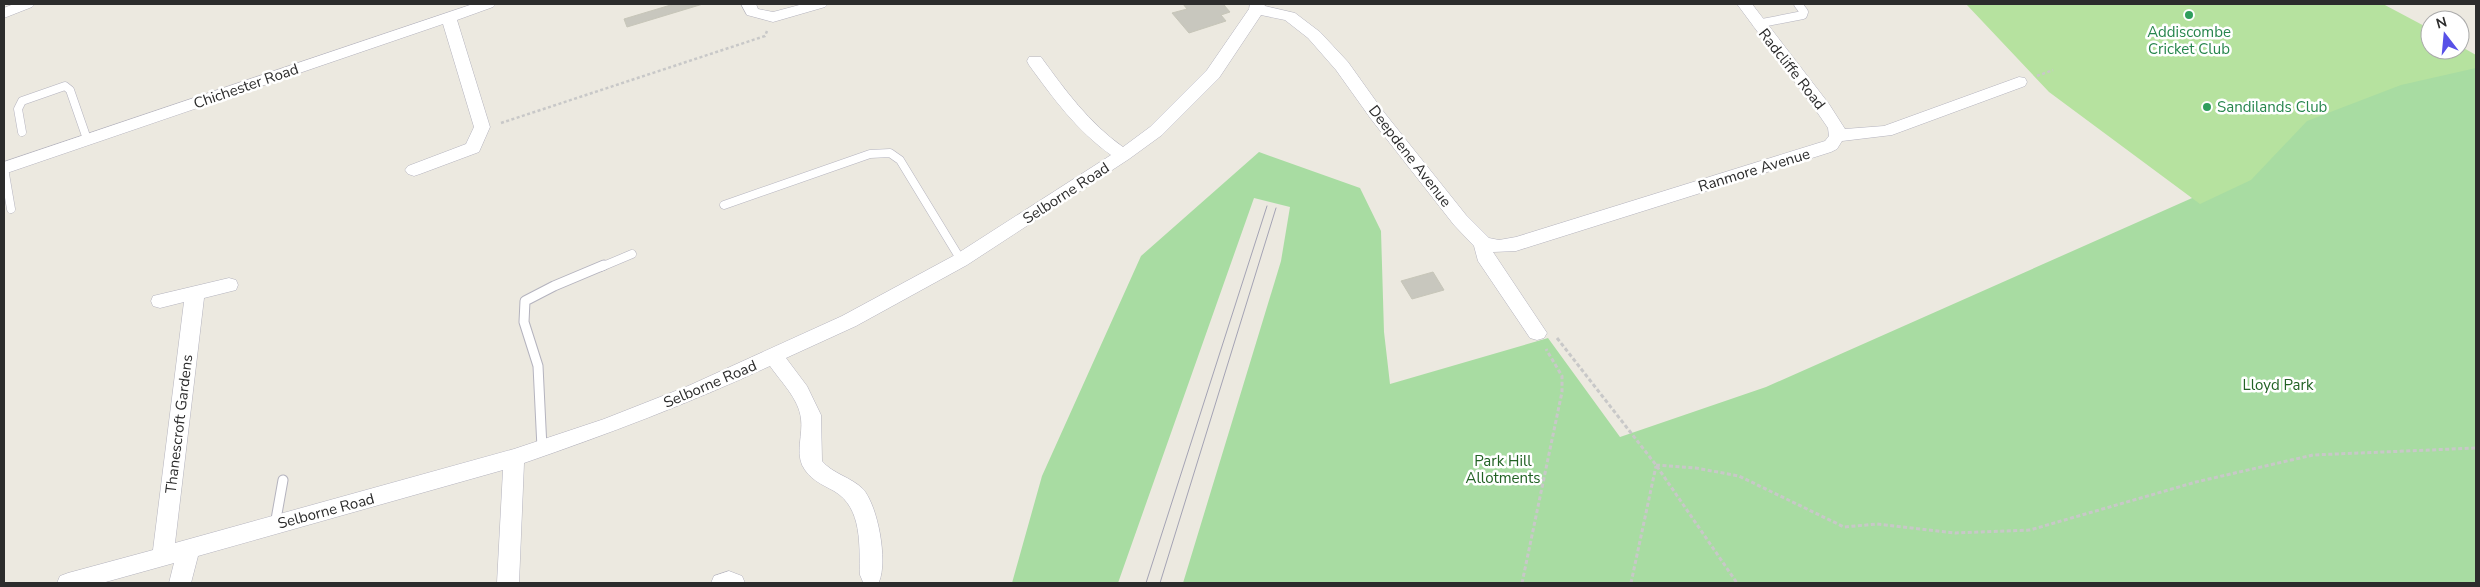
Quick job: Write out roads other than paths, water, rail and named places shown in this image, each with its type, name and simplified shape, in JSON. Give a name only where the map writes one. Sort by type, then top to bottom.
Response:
[{"type":"street","points":[[4,13],[27,4]]},
{"type":"street","name":"Chichester Road","points":[[4,168],[488,4]]},
{"type":"street","points":[[749,4],[752,12],[773,17],[820,4]]},
{"type":"street","name":"Radcliffe Road","points":[[1744,4],[1757,24],[1830,118],[1836,128],[1837,136]]},
{"type":"street","name":"Selborne Road","points":[[68,583],[514,458],[611,425],[695,392],[849,321],[961,260],[1123,155],[1156,131],[1213,74],[1257,6]]},
{"type":"street","name":"Deepdene Avenue","points":[[1257,6],[1290,16],[1314,35],[1342,66],[1377,116],[1460,220],[1483,244],[1484,256],[1537,333]]},
{"type":"street","points":[[414,170],[473,148],[482,126],[448,18]]},
{"type":"street","points":[[1035,61],[1074,114],[1092,134],[1123,155]]},
{"type":"street","points":[[1837,136],[1886,131],[2019,82]]},
{"type":"street","name":"Ranmore Avenue","points":[[1483,244],[1498,247],[1516,244],[1825,148],[1831,145],[1837,136]]},
{"type":"street","points":[[160,301],[229,285]]},
{"type":"street","name":"Thanescroft Gardens","points":[[163,556],[195,292]]},
{"type":"street","points":[[774,356],[805,402],[811,416],[809,451],[813,464],[822,474],[850,490],[862,507],[868,530],[871,575]]},
{"type":"street","points":[[508,583],[514,458]]},
{"type":"street","points":[[180,583],[189,548]]},
{"type":"street","points":[[722,583],[734,583]]},
{"type":"lane","points":[[1757,24],[1803,15],[1804,12],[1798,4]]},
{"type":"lane","points":[[22,132],[18,109],[22,101],[65,86],[70,90],[87,139]]},
{"type":"lane","points":[[724,205],[870,154],[890,154],[900,160],[961,260]]},
{"type":"lane","points":[[4,168],[11,209]]},
{"type":"lane","points":[[542,448],[536,358],[523,317],[524,301],[554,286],[632,254]]},
{"type":"lane","points":[[275,525],[283,480]]},
{"type":"tram line","points":[[1146,583],[1267,206]]},
{"type":"tram line","points":[[1160,583],[1276,208]]},
{"type":"place","name":"Addiscombe Cricket Club","points":[[2189,15]]},
{"type":"place","name":"Sandilands Club","points":[[2207,107]]},
{"type":"park label","name":"Lloyd Park","points":[[2278,385]]},
{"type":"park label","name":"Park Hill Allotments","points":[[1503,470]]}]
